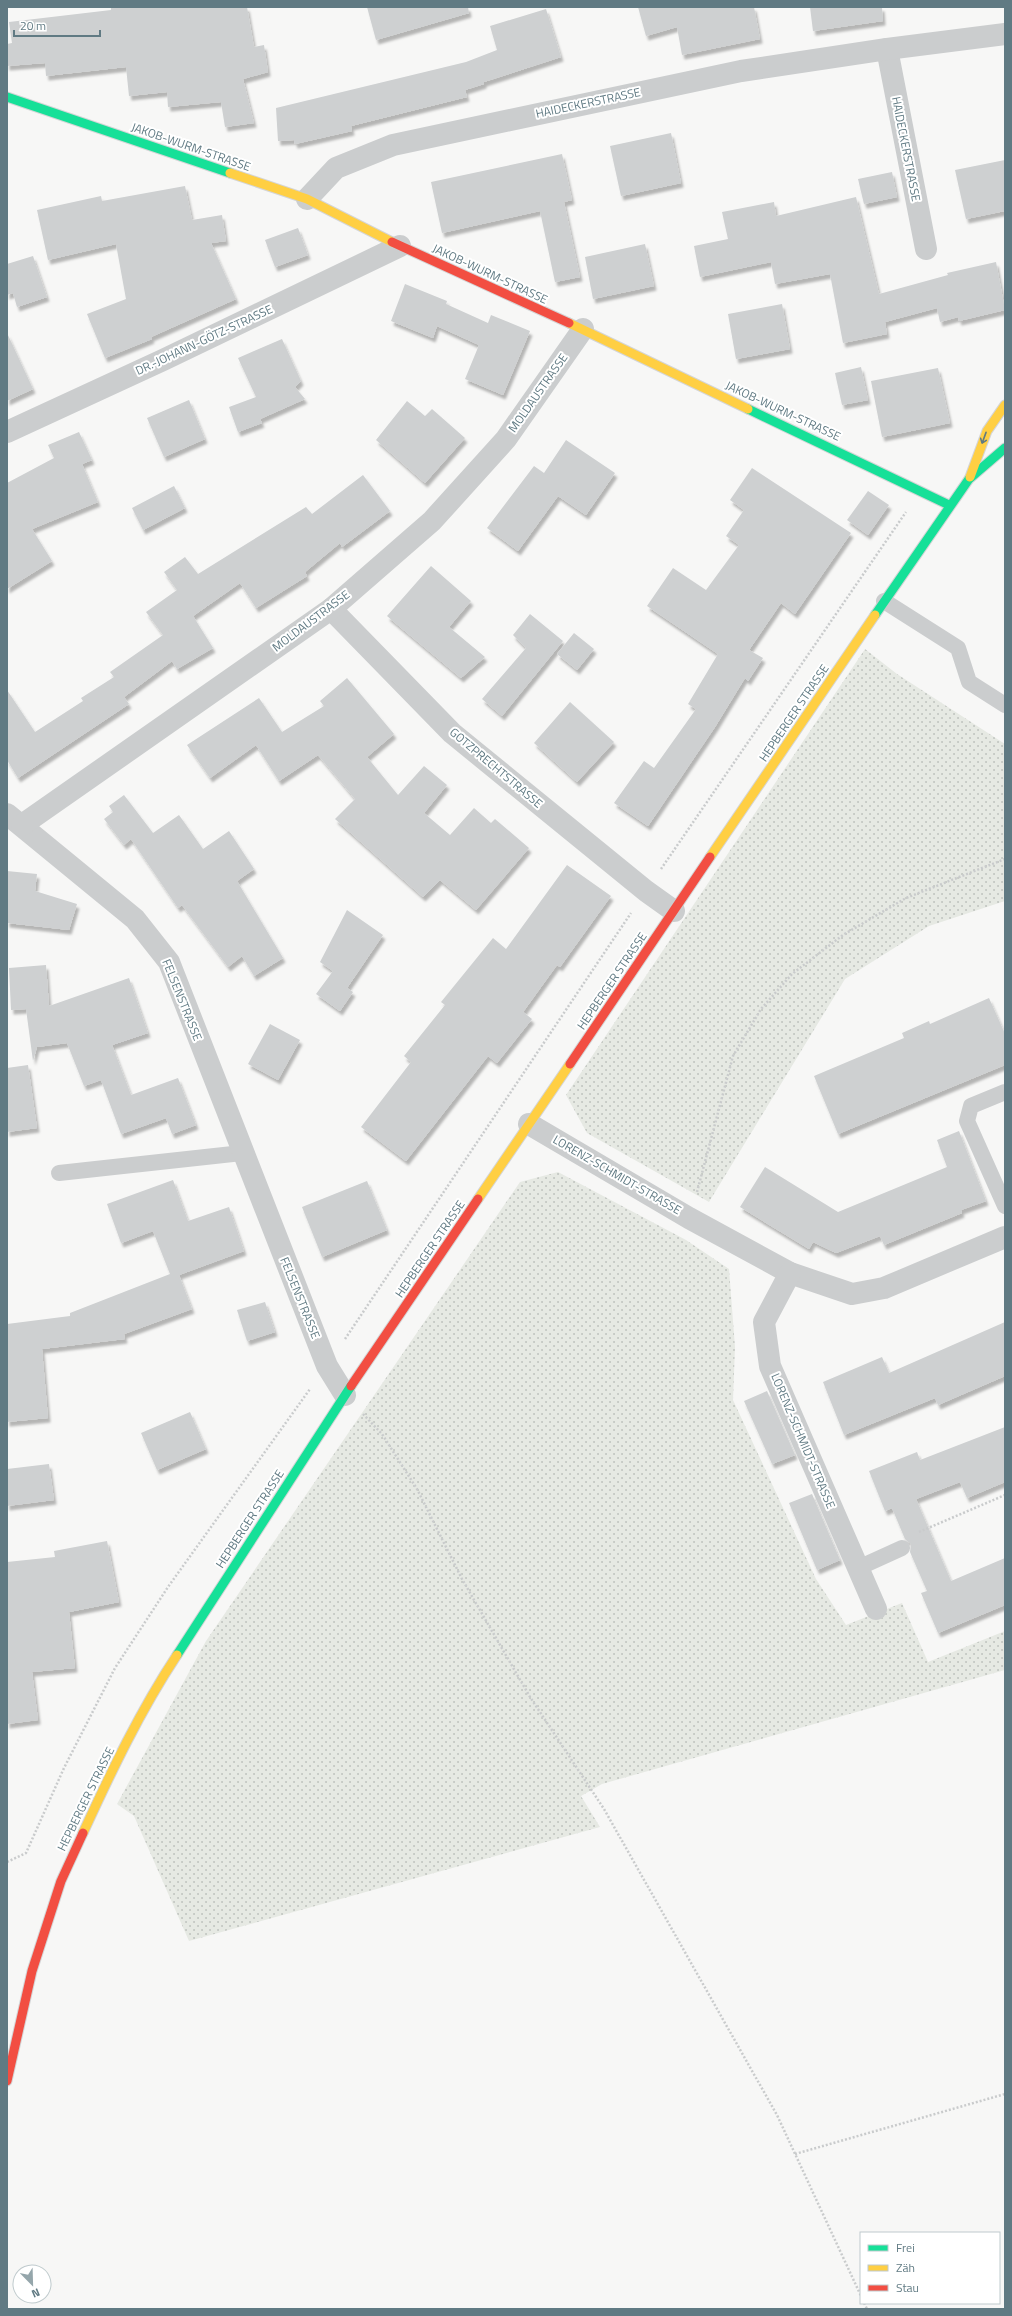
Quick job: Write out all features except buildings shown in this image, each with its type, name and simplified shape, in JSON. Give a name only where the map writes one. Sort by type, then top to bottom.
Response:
[{"type":"street","name":"HAIDECKERSTRASSE","points":[[307,200],[336,168],[393,145],[741,71],[887,49],[1005,34]]},
{"type":"street","name":"HAIDECKERSTRASSE","points":[[887,49],[926,249]]},
{"type":"street","name":"JAKOB-WURM-STRASSE","points":[[7,97],[307,200],[400,246],[583,329],[921,490],[949,505]]},
{"type":"street","name":"DR.-JOHANN-GÖTZ-STRASSE","points":[[7,432],[163,360],[400,246]]},
{"type":"street","name":"MOLDAUSTRASSE","points":[[14,819],[332,609],[432,521],[506,439],[583,329]]},
{"type":"street","name":"HEPBERGER STRASSE","points":[[969,479],[987,431],[1005,405]]},
{"type":"street","name":"HEPBERGER STRASSE","points":[[7,2081],[32,1971],[61,1880],[107,1781],[156,1687],[345,1395],[949,505],[969,479],[1005,448]]},
{"type":"street","name":"GOTZPRECHTSTRASSE","points":[[332,609],[452,733],[646,891],[674,911]]},
{"type":"street","name":"FELSENSTRASSE","points":[[14,819],[135,919],[169,962],[242,1153],[327,1366],[345,1395]]},
{"type":"street","name":"LORENZ-SCHMIDT-STRASSE","points":[[529,1124],[689,1218],[790,1273],[852,1294],[884,1288],[1005,1237]]},
{"type":"street","name":"LORENZ-SCHMIDT-STRASSE","points":[[790,1273],[764,1322],[770,1366],[876,1609]]},
{"type":"lane","points":[[884,601],[958,648],[969,682],[1005,705]]},
{"type":"lane","points":[[1005,1092],[971,1106],[967,1121],[1005,1206]]},
{"type":"lane","points":[[59,1173],[242,1153]]},
{"type":"lane","points":[[858,1568],[902,1548]]},
{"type":"path","name":"HEPBERGER STRASSE","points":[[7,1862],[26,1853],[64,1768],[115,1668],[168,1587],[327,1366],[646,891],[921,490]]},
{"type":"path","points":[[689,1218],[733,1056],[761,1009],[792,974],[843,935],[906,898],[1005,859]]},
{"type":"path","points":[[345,1395],[382,1434],[417,1489],[466,1586],[530,1697],[604,1809],[777,2115],[860,2294]]},
{"type":"path","points":[[902,1548],[898,1540],[1005,1495]]},
{"type":"path","points":[[795,2154],[1005,2094]]},
{"type":"shaded area","points":[[865,649],[897,674],[1005,744],[1005,901],[929,926],[845,979],[709,1202],[587,1133],[566,1095]]},
{"type":"shaded area","points":[[558,1172],[686,1240],[729,1269],[735,1347],[733,1400],[816,1579],[846,1625],[902,1603],[928,1662],[1005,1631],[1005,1670],[602,1784],[581,1796],[600,1827],[189,1941],[134,1816],[117,1804],[206,1641],[520,1182]]},
{"type":"traffic: fast","points":[[7,97],[230,173]]},
{"type":"traffic: fast","points":[[748,409],[949,505]]},
{"type":"traffic: fast","points":[[875,615],[969,479],[1005,448]]},
{"type":"traffic: fast","points":[[177,1655],[351,1386]]},
{"type":"traffic: slow","points":[[230,173],[307,199],[392,242]]},
{"type":"traffic: slow","points":[[569,323],[748,409]]},
{"type":"traffic: slow","points":[[970,477],[987,431],[1005,405]]},
{"type":"traffic: slow","points":[[710,857],[875,615]]},
{"type":"traffic: slow","points":[[478,1199],[570,1064]]},
{"type":"traffic: slow","points":[[83,1833],[138,1720],[163,1676],[177,1655]]},
{"type":"traffic: jam","points":[[392,242],[569,323]]},
{"type":"traffic: jam","points":[[570,1064],[710,857]]},
{"type":"traffic: jam","points":[[351,1386],[478,1199]]},
{"type":"traffic: jam","points":[[7,2081],[32,1971],[61,1881],[83,1833]]}]
